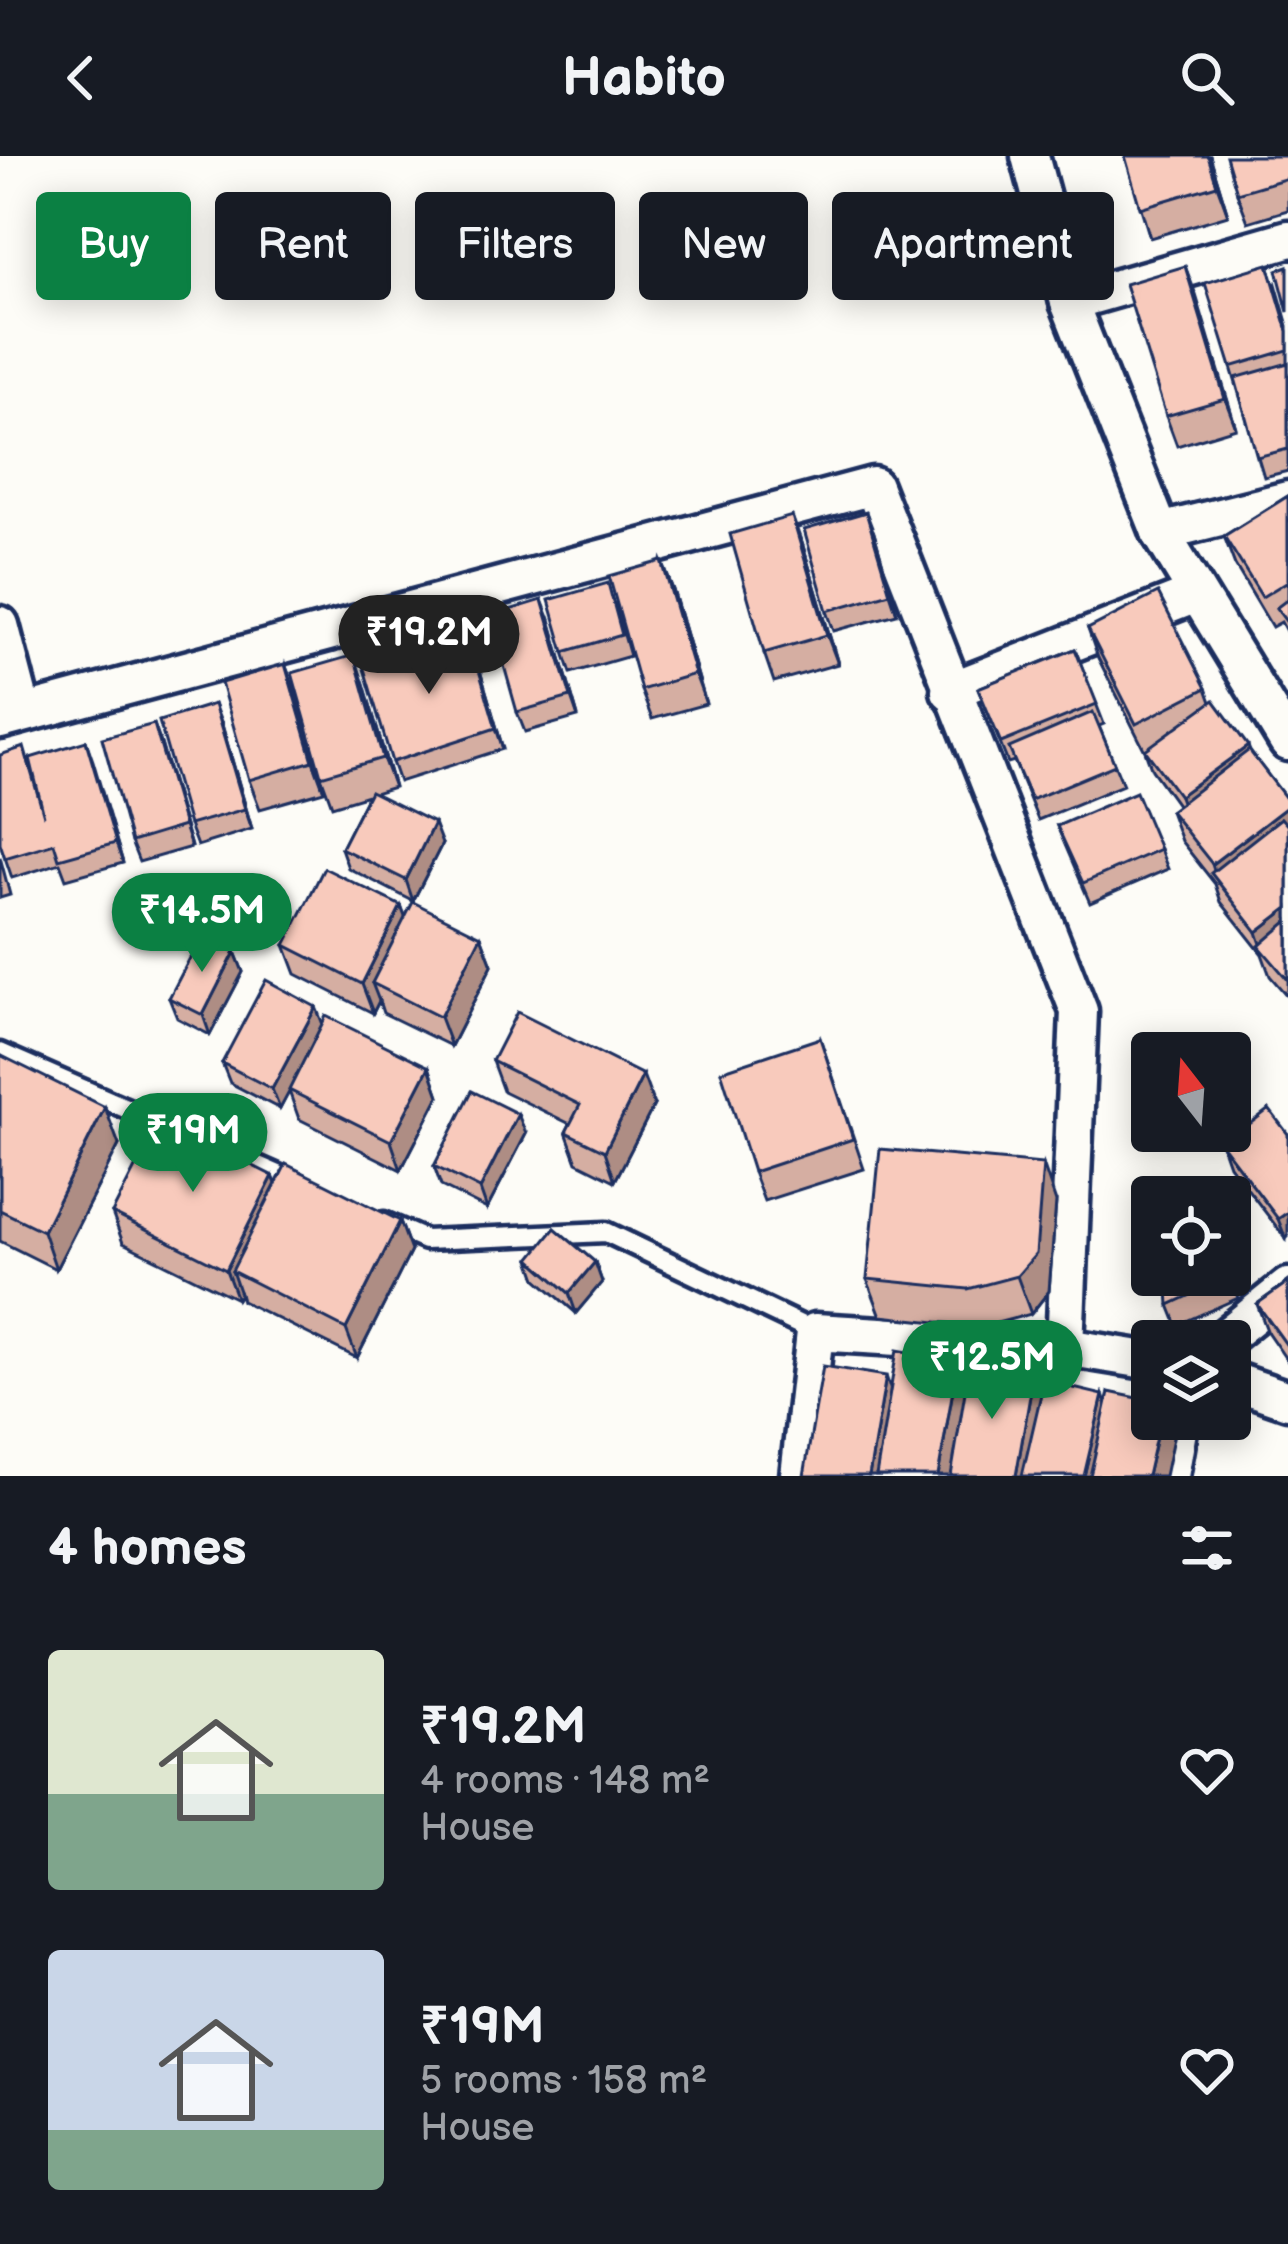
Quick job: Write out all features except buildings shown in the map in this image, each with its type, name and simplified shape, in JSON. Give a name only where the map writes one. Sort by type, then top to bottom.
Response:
[{"type":"street","points":[[1030,156],[1069,302],[1160,532],[1288,742]]},
{"type":"street","points":[[1069,302],[1288,239]]},
{"type":"street","points":[[0,625],[12,716],[873,486],[1079,1011],[1065,1348]]},
{"type":"street","points":[[1160,532],[1288,500]]},
{"type":"street","points":[[950,691],[1196,594]]},
{"type":"street","points":[[1247,1320],[1288,1287]]},
{"type":"street","points":[[799,1476],[814,1332],[1065,1348],[1131,1358]]},
{"type":"street","points":[[1251,1387],[1288,1400]]},
{"type":"street","points":[[1170,1476],[1176,1440]]},
{"type":"lane","points":[[0,1053],[319,1193]]},
{"type":"lane","points":[[361,1212],[425,1240],[606,1232],[814,1332]]}]
